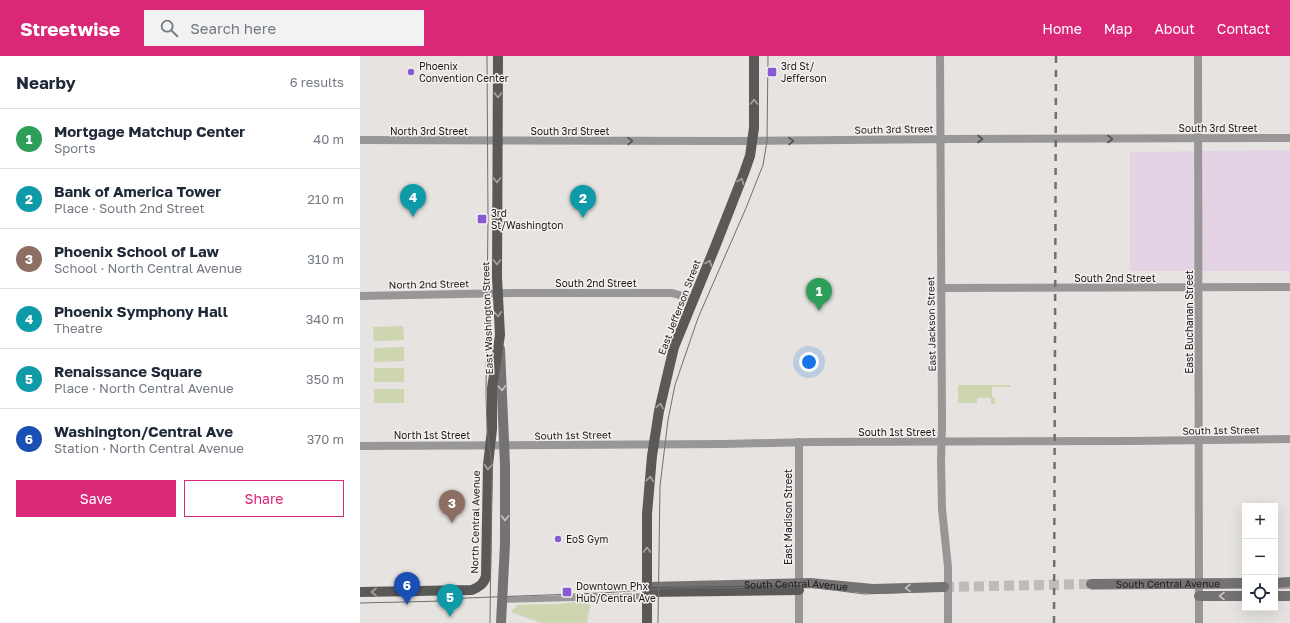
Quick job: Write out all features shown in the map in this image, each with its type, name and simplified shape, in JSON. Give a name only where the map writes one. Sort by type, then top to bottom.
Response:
[{"type":"main road","name":"East Washington Street","points":[[498,56],[497,293],[504,445],[505,544],[501,623]]},
{"type":"main road","name":"East Jefferson Street","points":[[647,623],[647,514],[659,411],[674,347],[750,156],[754,128],[754,56]]},
{"type":"main road","name":"North Central Avenue","points":[[360,592],[472,590],[482,584],[485,580],[493,376],[500,335]]},
{"type":"main road","points":[[1278,583],[1290,582]]},
{"type":"main road","name":"South Central Avenue","points":[[798,589],[810,583],[873,588],[946,589]]},
{"type":"main road","name":"South Central Avenue","points":[[1091,584],[1199,589],[1242,583]]},
{"type":"main road","points":[[647,592],[725,587],[798,589]]},
{"type":"main road","points":[[1199,589],[1242,596]]},
{"type":"main road","points":[[1278,596],[1290,596]]},
{"type":"street","name":"East Jackson Street","points":[[940,56],[942,509],[948,567],[946,589],[948,623]]},
{"type":"street","name":"East Buchanan Street","points":[[1198,56],[1199,623]]},
{"type":"street","name":"South 3rd Street","points":[[498,141],[1290,138]]},
{"type":"street","name":"North 3rd Street","points":[[360,140],[498,141]]},
{"type":"street","name":"South 2nd Street","points":[[941,288],[1290,287]]},
{"type":"street","name":"South 2nd Street","points":[[497,293],[672,293],[693,299]]},
{"type":"street","name":"North 2nd Street","points":[[360,296],[497,293]]},
{"type":"street","name":"South 1st Street","points":[[504,445],[1290,439]]},
{"type":"street","name":"East Madison Street","points":[[798,442],[799,623]]},
{"type":"street","name":"North 1st Street","points":[[360,446],[504,445]]},
{"type":"street","points":[[502,600],[628,596],[647,592]]},
{"type":"shaded area","points":[[1290,150],[1290,271],[1130,271],[1130,152]]},
{"type":"green space","points":[[403,326],[404,340],[374,341],[373,327]]},
{"type":"green space","points":[[404,347],[404,361],[374,362],[374,348]]},
{"type":"green space","points":[[374,368],[404,368],[404,382],[374,382]]},
{"type":"green space","points":[[958,385],[1010,385],[1010,387],[992,387],[992,397],[995,397],[995,404],[991,404],[991,398],[977,398],[977,403],[958,403]]},
{"type":"green space","points":[[374,389],[404,389],[404,403],[374,403]]},
{"type":"green space","points":[[590,600],[587,623],[541,623],[511,612],[517,605],[560,604]]},
{"type":"tunnel","points":[[944,587],[1091,584]]},
{"type":"tram line","points":[[487,56],[488,220],[486,393],[487,429],[492,465],[490,623]]},
{"type":"tram line","points":[[658,623],[660,486],[668,420],[675,385],[698,318],[763,165],[767,141],[768,56]]},
{"type":"tram line","points":[[360,603],[444,601],[466,598],[601,593],[675,588],[810,587],[864,594],[943,591]]},
{"type":"tram line","points":[[1091,589],[1242,588]]},
{"type":"tram line","points":[[1278,588],[1290,588]]},
{"type":"railway","points":[[1054,623],[1056,56]]},
{"type":"place","name":"Phoenix Convention Center","points":[[411,72]]},
{"type":"place","name":"3rd St/ Jefferson","points":[[772,72]]},
{"type":"place","name":"Phoenix Symphony Hall","points":[[413,217]]},
{"type":"place","name":"Bank of America Tower","points":[[583,218]]},
{"type":"place","name":"3rd St/Washington","points":[[482,219]]},
{"type":"place","name":"Mortgage Matchup Center","points":[[819,311]]},
{"type":"place","name":"Phoenix School of Law","points":[[452,523]]},
{"type":"place","name":"EoS Gym","points":[[558,539]]},
{"type":"place","name":"Downtown Phx Hub/Central Ave","points":[[567,592]]},
{"type":"place","name":"Washington/Central Ave","points":[[407,605]]},
{"type":"place","name":"Renaissance Square","points":[[450,617]]}]
